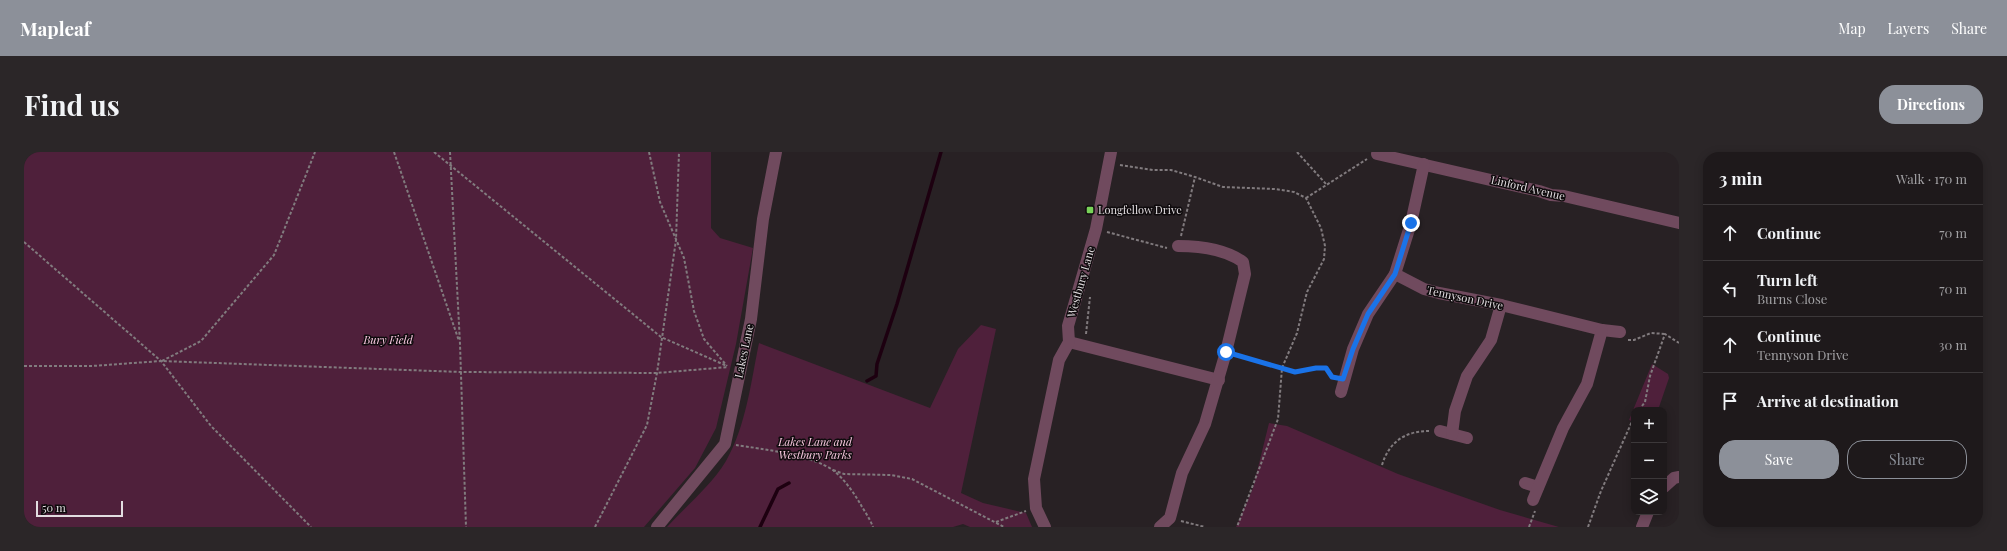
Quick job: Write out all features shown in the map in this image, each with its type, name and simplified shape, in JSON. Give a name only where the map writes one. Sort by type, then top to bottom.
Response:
[{"type":"street","name":"Lakes Lane","points":[[657,527],[725,444],[751,319],[763,219],[776,152]]},
{"type":"street","name":"Westbury Lane","points":[[1045,527],[1036,508],[1034,479],[1059,360],[1069,342],[1068,326],[1096,229],[1111,152]]},
{"type":"street","name":"Linford Avenue","points":[[1377,154],[1551,195],[1564,196],[1679,223]]},
{"type":"street","points":[[1341,392],[1337,378],[1353,349],[1368,314],[1395,274],[1411,223],[1424,164]]},
{"type":"street","points":[[1160,527],[1170,518],[1182,473],[1204,424],[1219,380],[1245,274],[1243,262],[1235,256],[1199,246],[1178,246]]},
{"type":"street","name":"Tennyson Drive","points":[[1395,274],[1424,289],[1501,305],[1602,330],[1620,332]]},
{"type":"street","points":[[1452,434],[1455,411],[1467,376],[1491,340],[1501,305]]},
{"type":"street","points":[[1533,500],[1563,428],[1587,384],[1602,330]]},
{"type":"street","points":[[1069,342],[1219,380]]},
{"type":"street","points":[[1440,431],[1467,438]]},
{"type":"street","points":[[1667,485],[1674,478],[1679,477]]},
{"type":"street","points":[[1525,482],[1538,487]]},
{"type":"street","points":[[1642,527],[1647,515]]},
{"type":"path","points":[[161,361],[201,341],[274,255],[315,152]]},
{"type":"path","points":[[394,152],[460,344]]},
{"type":"path","points":[[434,152],[661,337],[740,373]]},
{"type":"path","points":[[450,152],[460,344],[466,527]]},
{"type":"path","points":[[649,152],[660,202],[684,258],[694,311],[704,339],[728,367]]},
{"type":"path","points":[[595,527],[647,425],[657,373],[676,240],[679,152]]},
{"type":"path","points":[[1297,152],[1326,184]]},
{"type":"path","points":[[1306,198],[1326,184],[1377,154]]},
{"type":"path","points":[[1120,165],[1153,170],[1171,170],[1195,177],[1223,188],[1275,188],[1294,192],[1306,198],[1321,228],[1325,246],[1324,259],[1307,292],[1297,333],[1282,368],[1278,419],[1237,527]]},
{"type":"path","points":[[1104,239],[1106,232],[1165,248],[1178,246],[1195,177]]},
{"type":"path","points":[[24,242],[161,361],[211,426],[311,527]]},
{"type":"path","points":[[1085,346],[1090,294]]},
{"type":"path","points":[[1620,332],[1620,339],[1634,340],[1652,333],[1665,334],[1679,343]]},
{"type":"path","points":[[1641,407],[1645,402],[1650,376],[1665,334]]},
{"type":"path","points":[[1226,352],[1295,372],[1316,368],[1326,368],[1337,378]]},
{"type":"path","points":[[24,366],[92,366],[161,361],[461,372],[657,373],[728,367]]},
{"type":"path","points":[[1588,527],[1631,424]]},
{"type":"path","points":[[1382,465],[1386,454],[1403,435],[1420,431],[1440,431]]},
{"type":"path","points":[[725,444],[777,451],[816,463],[844,474],[891,475],[912,479],[1004,527]]},
{"type":"path","points":[[833,470],[846,482],[859,501],[873,527]]},
{"type":"path","points":[[1529,527],[1536,508],[1533,500]]},
{"type":"path","points":[[995,522],[1036,508]]},
{"type":"path","points":[[1170,518],[1205,527]]},
{"type":"green space","name":"Bury Field","points":[[24,152],[711,152],[711,228],[720,238],[753,248],[736,344],[716,428],[695,468],[644,527],[24,527]]},
{"type":"green space","name":"Lakes Lane and Westbury Parks","points":[[981,325],[996,329],[961,493],[983,503],[1026,513],[1032,527],[970,527],[963,524],[953,527],[667,527],[713,479],[726,461],[733,447],[747,404],[759,343],[930,408],[958,349]]},
{"type":"green space","points":[[1652,364],[1668,374],[1669,378],[1659,407],[1634,407]]},
{"type":"green space","points":[[1269,423],[1287,426],[1398,474],[1500,510],[1559,527],[1236,527],[1253,488]]},
{"type":"waterway","points":[[867,381],[876,376],[877,364],[897,304],[941,152]]},
{"type":"waterway","points":[[760,527],[778,489],[789,483]]},
{"type":"place","name":"Longfellow Drive","points":[[1090,210]]},
{"type":"route","points":[[1226,352],[1295,372],[1316,368],[1326,368],[1332,377],[1343,379],[1353,349],[1368,314],[1395,274],[1411,223]]}]
